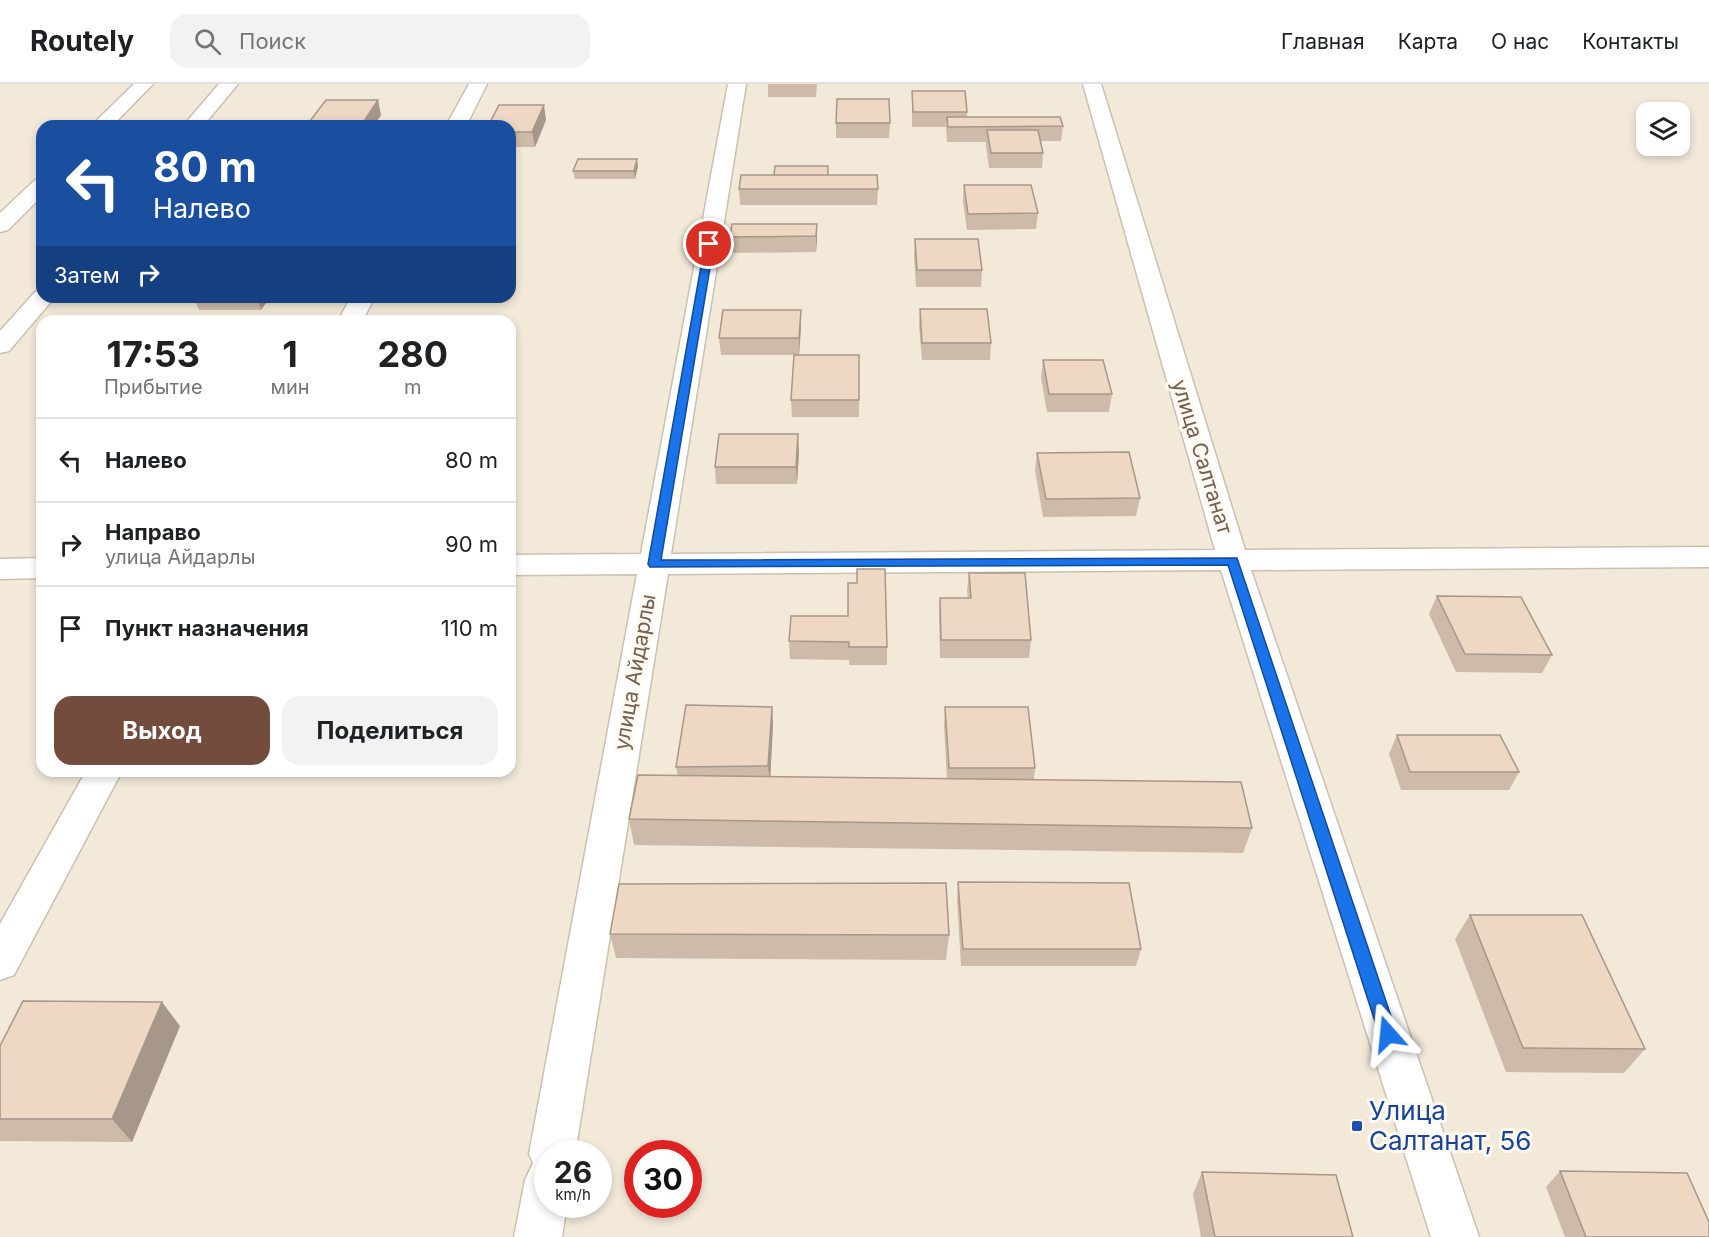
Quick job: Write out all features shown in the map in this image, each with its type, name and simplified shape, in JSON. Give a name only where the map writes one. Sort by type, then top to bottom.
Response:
[{"type":"street","points":[[107,120],[144,84]]},
{"type":"street","points":[[198,120],[229,84]]},
{"type":"street","points":[[459,120],[478,84]]},
{"type":"street","name":"улица Айдарлы","points":[[554,1140],[737,84]]},
{"type":"street","name":"улица Салтанат","points":[[1092,84],[1233,561],[1455,1237]]},
{"type":"street","points":[[0,225],[36,190]]},
{"type":"street","points":[[0,346],[38,303]]},
{"type":"street","points":[[516,565],[1709,557]]},
{"type":"street","points":[[0,569],[36,568]]},
{"type":"street","points":[[0,962],[101,777]]},
{"type":"street","points":[[538,1237],[541,1218]]},
{"type":"shaded area","points":[[0,84],[1709,84],[1709,1237],[0,1237]]},
{"type":"building","points":[[912,91],[965,91],[967,112],[913,112]]},
{"type":"building","points":[[837,99],[889,99],[890,123],[836,123]]},
{"type":"building","points":[[326,100],[378,100],[365,120],[311,120]]},
{"type":"building","points":[[499,105],[544,105],[532,132],[516,132],[516,120],[491,120]]},
{"type":"building","points":[[947,117],[1060,117],[1063,126],[948,127]]},
{"type":"building","points":[[987,130],[1038,130],[1043,153],[991,153]]},
{"type":"building","points":[[578,159],[637,159],[634,171],[573,171]]},
{"type":"building","points":[[775,166],[828,166],[828,175],[774,175]]},
{"type":"building","points":[[741,175],[877,175],[878,189],[739,189]]},
{"type":"building","points":[[964,185],[1031,185],[1038,213],[968,214]]},
{"type":"building","points":[[732,224],[817,224],[816,236],[730,237]]},
{"type":"building","points":[[915,239],[978,239],[982,270],[917,270]]},
{"type":"building","points":[[920,309],[987,309],[991,343],[922,343]]},
{"type":"building","points":[[723,310],[801,310],[799,338],[719,338]]},
{"type":"building","points":[[794,355],[859,355],[859,400],[791,400]]},
{"type":"building","points":[[1043,360],[1103,360],[1112,394],[1049,394]]},
{"type":"building","points":[[719,434],[798,434],[796,467],[715,467]]},
{"type":"building","points":[[1129,452],[1140,498],[1046,499],[1037,453]]},
{"type":"building","points":[[857,569],[885,569],[887,647],[849,647],[849,642],[789,641],[791,616],[848,616],[848,583],[857,583]]},
{"type":"building","points":[[969,573],[1025,573],[1031,640],[941,640],[940,598],[971,598]]},
{"type":"building","points":[[1437,596],[1521,597],[1552,655],[1465,654]]},
{"type":"building","points":[[686,705],[772,707],[768,766],[676,767]]},
{"type":"building","points":[[945,707],[1028,707],[1035,768],[949,768]]},
{"type":"building","points":[[1397,735],[1500,735],[1519,772],[1410,772]]},
{"type":"building","points":[[638,775],[1241,782],[1252,828],[629,819]]},
{"type":"building","points":[[958,882],[1129,883],[1141,949],[963,949]]},
{"type":"building","points":[[946,883],[949,935],[610,934],[619,884]]},
{"type":"building","points":[[1470,915],[1582,915],[1645,1049],[1523,1048]]},
{"type":"building","points":[[23,1001],[162,1002],[112,1119],[0,1119],[0,1046]]},
{"type":"building","points":[[1560,1171],[1687,1173],[1709,1222],[1709,1237],[1586,1237]]},
{"type":"building","points":[[1202,1172],[1336,1175],[1353,1237],[1215,1237]]},
{"type":"place","name":"Улица Салтанат, 56","points":[[1357,1126]]},
{"type":"route","points":[[709,244],[654,564],[1233,561],[1388,1034]]}]
